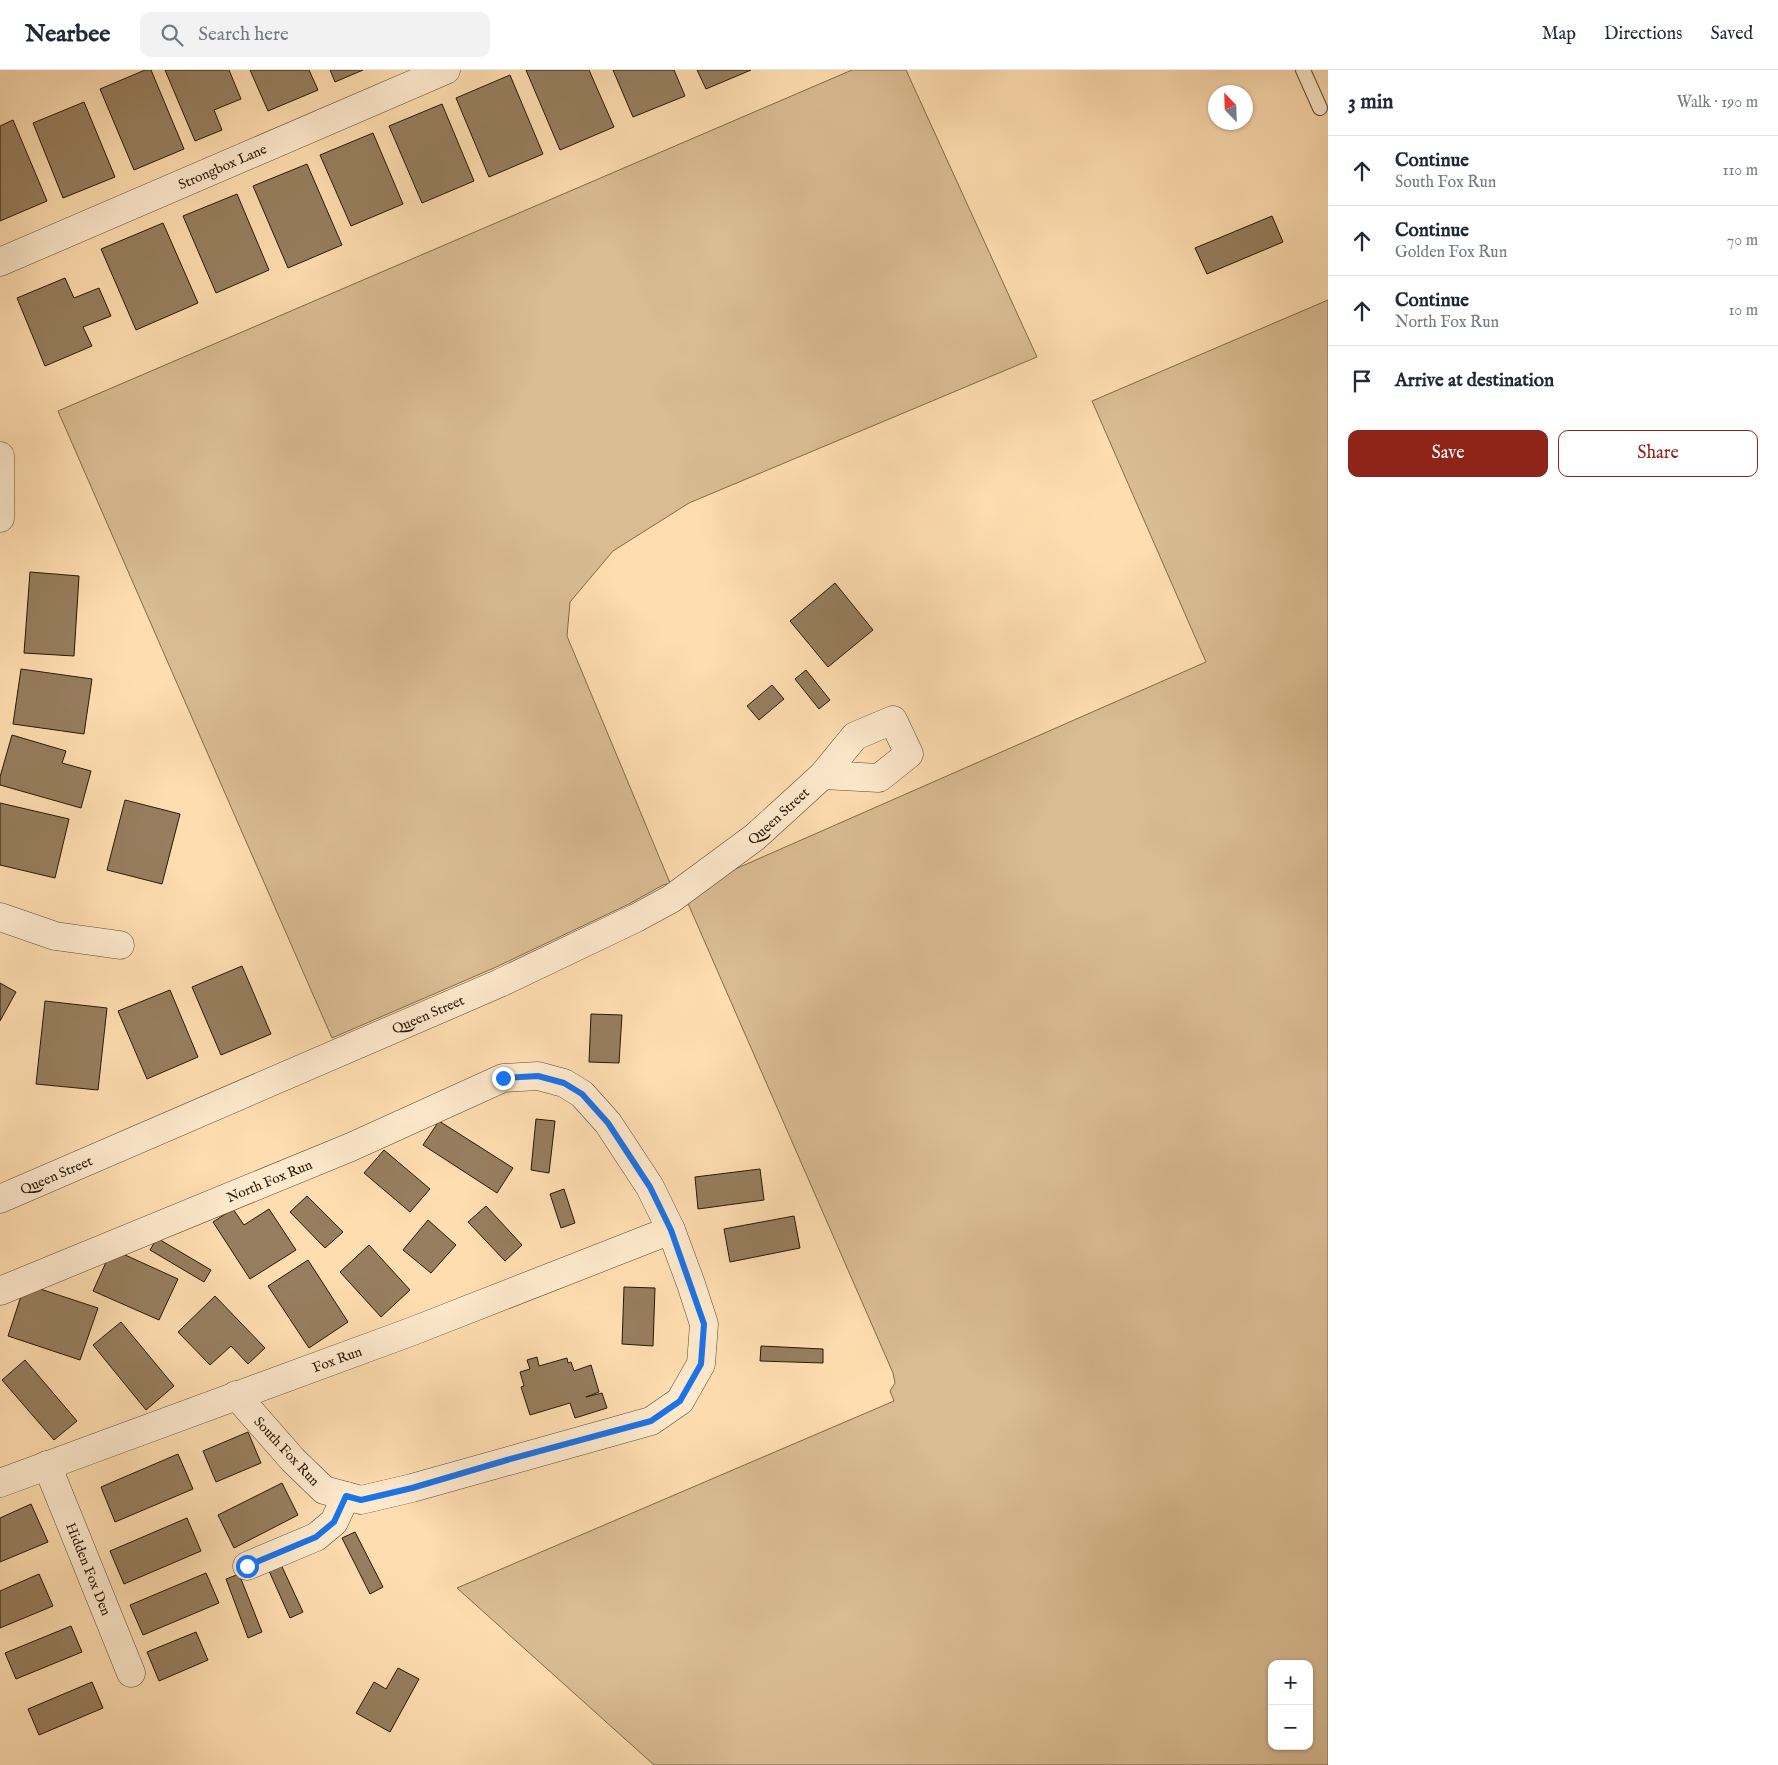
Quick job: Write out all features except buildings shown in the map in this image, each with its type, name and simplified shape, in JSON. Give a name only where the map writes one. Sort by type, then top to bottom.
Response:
[{"type":"street","name":"Strongbox Lane","points":[[0,262],[446,70]]},
{"type":"street","points":[[0,456],[0,518]]},
{"type":"street","name":"Queen Street","points":[[0,1199],[500,983],[636,918],[671,899],[755,837],[822,775]]},
{"type":"street","points":[[0,917],[55,936],[120,945]]},
{"type":"street","name":"North Fox Run","points":[[0,1291],[351,1147],[503,1078],[538,1076],[564,1083],[582,1094],[608,1123],[650,1187],[671,1230],[704,1324],[701,1364]]},
{"type":"street","name":"Fox Run","points":[[0,1483],[412,1331],[671,1230]]},
{"type":"street","name":"South Fox Run","points":[[236,1395],[293,1460],[324,1490],[361,1500],[412,1488],[651,1421],[680,1401],[701,1364]]},
{"type":"street","name":"Hidden Fox Den","points":[[47,1465],[131,1673]]},
{"type":"street","points":[[247,1566],[316,1537],[334,1522],[346,1496]]},
{"type":"lane","points":[[1303,70],[1320,108]]},
{"type":"shaded area","points":[[852,70],[906,70],[1037,357],[689,503],[613,551],[570,602],[567,636],[670,883],[494,968],[332,1038],[58,411]]},
{"type":"shaded area","points":[[1328,300],[1328,1765],[654,1765],[457,1588],[894,1401],[890,1391],[895,1383],[893,1373],[683,892],[1206,662],[1092,401]]},
{"type":"route","points":[[247,1566],[316,1537],[334,1522],[346,1496],[361,1500],[412,1488],[651,1421],[680,1401],[701,1364],[704,1324],[671,1230],[650,1187],[608,1123],[582,1094],[564,1083],[538,1076],[503,1078]]}]
